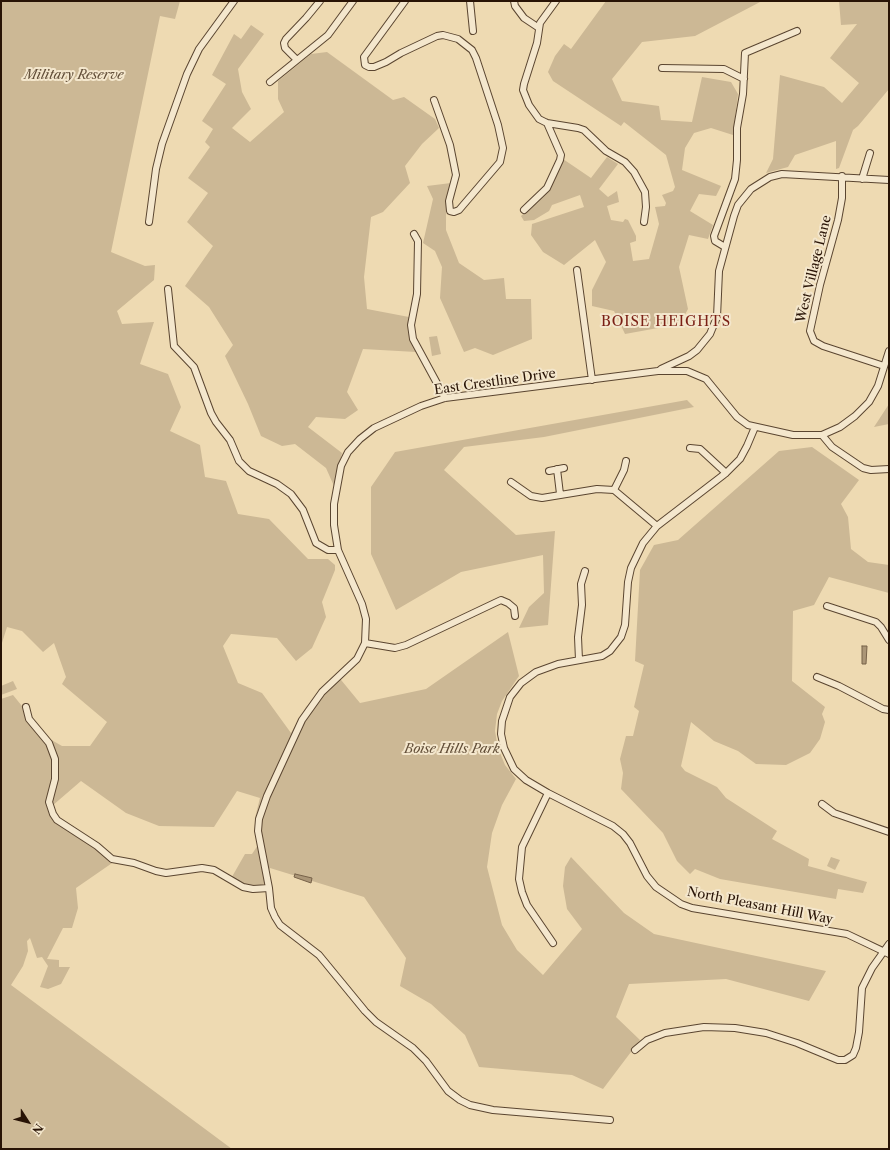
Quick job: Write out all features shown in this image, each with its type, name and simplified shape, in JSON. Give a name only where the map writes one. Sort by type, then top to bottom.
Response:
[{"type":"street","points":[[149,222],[156,169],[162,144],[187,74],[199,49],[234,1]]},
{"type":"street","points":[[297,60],[285,48],[284,43],[320,1]]},
{"type":"street","points":[[270,82],[328,35],[353,1]]},
{"type":"street","points":[[405,1],[363,61],[364,65],[374,67],[429,39],[443,35],[458,39],[472,50],[476,58],[498,125],[502,155],[496,169],[459,210],[454,212],[450,211],[449,201],[456,175],[450,145],[434,100]]},
{"type":"street","points":[[470,1],[473,31]]},
{"type":"street","points":[[514,1],[515,6],[524,18],[539,28]]},
{"type":"street","points":[[524,210],[547,188],[560,160],[561,154],[547,123],[534,113],[523,90],[537,43],[540,23],[556,1]]},
{"type":"street","points":[[725,247],[715,241],[714,236],[735,179],[738,160],[737,128],[744,79],[745,53],[797,31]]},
{"type":"street","points":[[662,68],[724,69],[744,79]]},
{"type":"street","points":[[547,123],[584,130],[606,151],[625,162],[634,172],[645,192],[646,207],[644,222]]},
{"type":"street","points":[[862,178],[870,153]]},
{"type":"street","points":[[658,371],[689,356],[697,350],[710,334],[719,309],[720,272],[725,247],[738,204],[751,189],[760,182],[782,174],[842,176],[889,180]]},
{"type":"street","name":"West Village Lane","points":[[842,176],[842,198],[838,220],[820,285],[810,331],[814,341],[823,346],[884,366]]},
{"type":"street","points":[[414,234],[418,241],[418,248],[417,294],[411,325],[413,339],[445,398]]},
{"type":"street","points":[[577,270],[592,380]]},
{"type":"street","points":[[168,290],[174,346],[194,367],[211,413],[230,440],[240,461],[249,471],[277,484],[291,494],[303,510],[316,542],[328,550],[338,550]]},
{"type":"street","points":[[658,371],[687,371],[706,379],[737,417],[748,425],[793,436],[822,434],[840,427],[862,410],[874,394],[889,351]]},
{"type":"street","name":"East Crestline Drive","points":[[610,1120],[493,1110],[470,1105],[448,1091],[426,1061],[413,1048],[376,1022],[366,1012],[319,955],[280,925],[271,908],[269,888],[258,831],[259,819],[267,796],[296,732],[310,708],[322,692],[357,659],[365,643],[366,619],[362,604],[338,550],[334,525],[334,504],[341,466],[348,452],[360,439],[374,428],[421,406],[445,398],[658,371]]},
{"type":"street","name":"North Pleasant Hill Way","points":[[755,427],[740,459],[726,473],[657,526],[643,543],[631,568],[628,582],[625,625],[621,637],[610,651],[602,656],[549,666],[527,678],[510,697],[502,721],[501,734],[504,748],[514,769],[526,780],[548,793],[613,826],[623,834],[630,843],[647,876],[656,887],[667,896],[681,904],[692,908],[847,934],[887,953]]},
{"type":"street","points":[[822,434],[832,447],[863,468],[871,470],[889,469]]},
{"type":"street","points":[[690,448],[700,449],[726,473]]},
{"type":"street","points":[[614,490],[624,470],[626,461]]},
{"type":"street","points":[[549,471],[560,469],[560,494]]},
{"type":"street","points":[[511,482],[531,496],[542,498],[597,489],[614,490],[657,526]]},
{"type":"street","points":[[579,660],[578,637],[582,605],[581,584],[585,571]]},
{"type":"street","points":[[365,643],[395,648],[406,645],[500,600],[508,603],[514,608],[515,616]]},
{"type":"street","points":[[827,606],[876,622],[889,640]]},
{"type":"street","points":[[817,677],[839,686],[884,710],[889,710]]},
{"type":"street","points":[[26,707],[29,719],[53,751],[56,769],[49,802],[50,809],[58,820],[97,846],[112,859],[118,861],[134,863],[166,873],[202,868],[214,870],[243,887],[253,889],[269,888]]},
{"type":"street","points":[[548,793],[522,847],[519,879],[527,905],[553,943]]},
{"type":"street","points":[[822,804],[834,813],[889,832]]},
{"type":"street","points":[[635,1050],[648,1040],[665,1033],[704,1027],[736,1028],[766,1032],[838,1060],[849,1058],[853,1055],[856,1048],[859,1032],[862,988],[872,968],[887,953],[889,938]]},
{"type":"green space","points":[[1,1],[180,1],[175,19],[160,16],[111,252],[145,266],[155,265],[154,280],[117,311],[122,324],[154,322],[140,364],[168,374],[181,407],[170,431],[200,445],[205,477],[226,481],[238,514],[269,519],[308,559],[328,559],[335,565],[335,570],[322,602],[326,617],[312,648],[296,661],[277,638],[231,634],[223,646],[238,683],[262,693],[291,733],[306,707],[337,675],[360,703],[426,689],[508,632],[519,676],[502,701],[497,714],[495,731],[498,748],[505,765],[516,779],[502,805],[492,833],[487,867],[502,925],[517,950],[543,975],[582,929],[567,909],[563,886],[565,867],[571,857],[624,913],[654,934],[826,971],[809,1001],[726,979],[629,984],[616,1017],[640,1040],[603,1089],[572,1075],[479,1067],[465,1035],[431,1004],[400,986],[406,958],[364,897],[270,868],[261,892],[238,888],[229,882],[245,854],[252,854],[258,845],[255,818],[260,798],[237,791],[214,827],[159,826],[126,813],[81,781],[52,806],[59,817],[98,843],[111,856],[118,859],[76,888],[78,908],[72,928],[63,928],[47,959],[59,960],[59,967],[70,967],[61,984],[48,989],[40,987],[48,966],[42,957],[37,958],[30,938],[27,941],[28,951],[23,966],[11,985],[232,1149],[1,1149],[1,699],[13,695],[48,738],[62,746],[90,746],[107,722],[62,684],[66,677],[54,643],[43,652],[22,631],[7,627],[1,646]]},
{"type":"green space","points":[[606,1],[762,1],[695,36],[642,42],[612,79],[622,101],[659,106],[661,120],[692,122],[702,77],[731,82],[738,94],[733,135],[711,128],[694,133],[685,148],[682,170],[721,186],[716,196],[699,194],[690,211],[713,225],[708,239],[689,235],[679,267],[688,309],[680,324],[625,334],[614,311],[592,306],[592,290],[606,262],[595,240],[564,265],[543,252],[531,235],[532,224],[584,207],[580,195],[552,205],[549,211],[534,220],[524,221],[521,216],[551,188],[563,159],[591,178],[607,157],[618,164],[599,189],[608,197],[617,191],[619,202],[607,206],[611,220],[623,222],[625,219],[628,220],[636,236],[636,241],[630,243],[633,261],[649,259],[659,224],[655,207],[665,206],[666,203],[662,195],[673,191],[675,187],[666,155],[624,122],[621,126],[553,81],[548,72],[555,56],[564,44],[571,49]]},
{"type":"green space","points":[[839,1],[889,1],[889,89],[853,130],[839,168],[836,169],[836,141],[795,155],[788,167],[766,173],[773,159],[780,75],[824,87],[842,103],[859,83],[830,58],[857,24],[841,25]]},
{"type":"green space","points":[[251,25],[264,34],[238,69],[242,92],[251,109],[232,128],[250,142],[284,112],[278,99],[278,81],[311,54],[327,52],[393,100],[404,97],[435,119],[439,128],[422,144],[405,166],[410,183],[383,212],[371,217],[364,277],[367,309],[409,317],[410,334],[416,352],[363,349],[347,392],[358,410],[345,419],[316,417],[308,427],[342,453],[334,486],[326,468],[295,444],[282,446],[261,436],[248,404],[225,356],[233,345],[209,307],[185,286],[213,246],[187,222],[208,193],[188,178],[210,147],[205,142],[213,129],[202,121],[226,84],[212,75],[234,34],[241,39]]},
{"type":"green space","points":[[451,183],[446,201],[446,230],[459,263],[484,280],[504,278],[506,299],[531,299],[532,339],[493,355],[475,348],[464,352],[440,298],[442,267],[435,251],[423,243],[433,199],[427,186]]},
{"type":"green space","points":[[437,336],[441,354],[432,356],[429,337]]},
{"type":"green space","points":[[687,400],[694,407],[544,437],[464,447],[444,470],[516,535],[555,531],[548,625],[519,628],[529,607],[544,593],[543,555],[461,572],[396,610],[371,554],[371,487],[395,452]]},
{"type":"green space","points":[[889,404],[889,424],[874,427]]},
{"type":"green space","points":[[812,447],[859,480],[841,504],[848,517],[851,549],[868,562],[889,565],[889,593],[829,577],[814,605],[793,611],[792,681],[825,707],[822,714],[825,722],[820,739],[810,753],[786,765],[756,764],[738,751],[714,741],[691,722],[681,766],[685,771],[717,787],[726,798],[777,831],[772,839],[809,859],[808,866],[867,882],[863,893],[838,889],[836,899],[720,879],[695,869],[690,874],[677,861],[663,833],[621,789],[623,773],[620,759],[626,736],[633,736],[639,711],[634,707],[644,665],[635,661],[640,570],[654,545],[678,540],[779,451]]},
{"type":"green space","points":[[13,681],[17,689],[1,695],[1,686]]},
{"type":"green space","points":[[831,857],[840,860],[835,870],[827,866]]},
{"type":"shaded area","points":[[862,646],[867,646],[866,664],[862,664]]},
{"type":"shaded area","points":[[295,874],[312,878],[311,883],[294,877]]},
{"type":"district","name":"BOISE HEIGHTS","points":[[666,322]]},
{"type":"park label","name":"Military Reserve","points":[[74,75]]},
{"type":"park label","name":"Boise Hills Park","points":[[452,749]]}]
